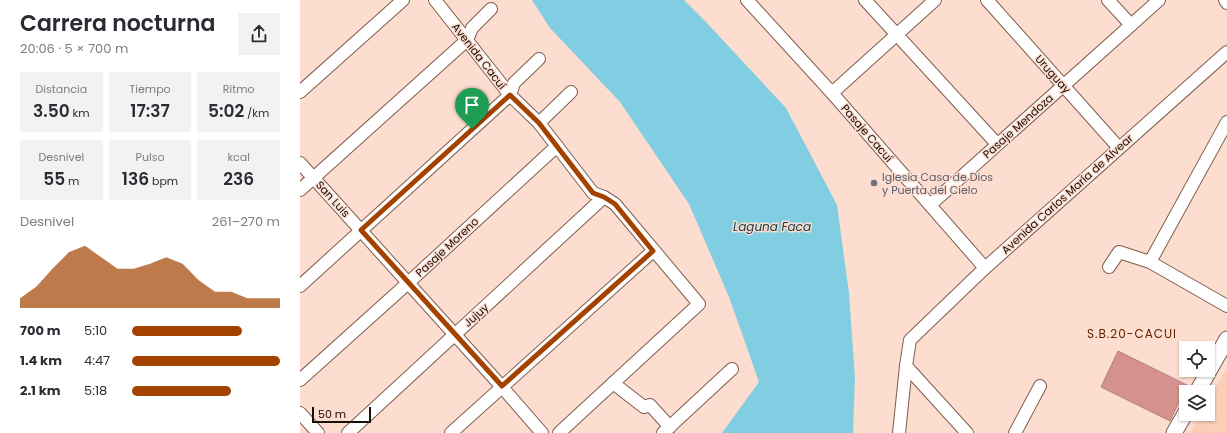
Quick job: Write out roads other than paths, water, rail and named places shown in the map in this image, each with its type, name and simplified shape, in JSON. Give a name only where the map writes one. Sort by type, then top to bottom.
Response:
[{"type":"main road","points":[[1201,385],[1227,339]]},
{"type":"main road","points":[[1211,385],[1227,357]]},
{"type":"main road","points":[[1174,433],[1184,421]]},
{"type":"main road","points":[[1185,433],[1188,421]]},
{"type":"street","points":[[300,92],[403,0]]},
{"type":"street","name":"Avenida Cacuí","points":[[436,0],[510,95],[539,123],[593,193],[604,197],[615,204],[699,304],[613,383]]},
{"type":"street","name":"Pasaje Cacuí","points":[[747,0],[832,93],[985,268]]},
{"type":"street","points":[[865,0],[997,144]]},
{"type":"street","points":[[832,93],[934,0]]},
{"type":"street","name":"Uruguay","points":[[986,0],[1119,148]]},
{"type":"street","points":[[1108,0],[1131,25]]},
{"type":"street","name":"Pasaje Mendoza","points":[[930,205],[1158,0]]},
{"type":"street","points":[[300,190],[467,40],[472,28],[491,9]]},
{"type":"street","name":"Avenida Carlos María de Alvear","points":[[906,366],[910,340],[985,268],[1227,52]]},
{"type":"street","points":[[300,286],[510,95],[514,83],[539,59]]},
{"type":"street","points":[[539,123],[571,92]]},
{"type":"street","points":[[1150,262],[1222,144],[1227,122]]},
{"type":"street","name":"Pasaje Moreno","points":[[300,380],[557,146]]},
{"type":"street","name":"San Luis","points":[[300,163],[502,386],[542,433]]},
{"type":"street","name":"Jujuy","points":[[348,433],[604,197]]},
{"type":"street","points":[[450,433],[653,251]]},
{"type":"street","points":[[1109,267],[1119,252],[1150,262],[1227,306]]},
{"type":"street","points":[[899,433],[906,366]]},
{"type":"street","points":[[906,366],[967,433]]},
{"type":"street","points":[[559,433],[613,383],[644,407],[650,405],[667,430],[732,369]]},
{"type":"street","points":[[1015,433],[1040,386]]},
{"type":"street","points":[[300,413],[318,433]]},
{"type":"water","name":"Laguna Faca","points":[[532,0],[684,0],[786,108],[837,205],[849,293],[855,378],[853,433],[722,433],[759,382],[729,297],[689,204],[620,102],[550,28]]},
{"type":"place","name":"Iglesia Casa de Dios y Puerta del Cielo","points":[[874,183]]},
{"type":"district","name":"S.B.20-CACUI","points":[[1132,333]]}]
